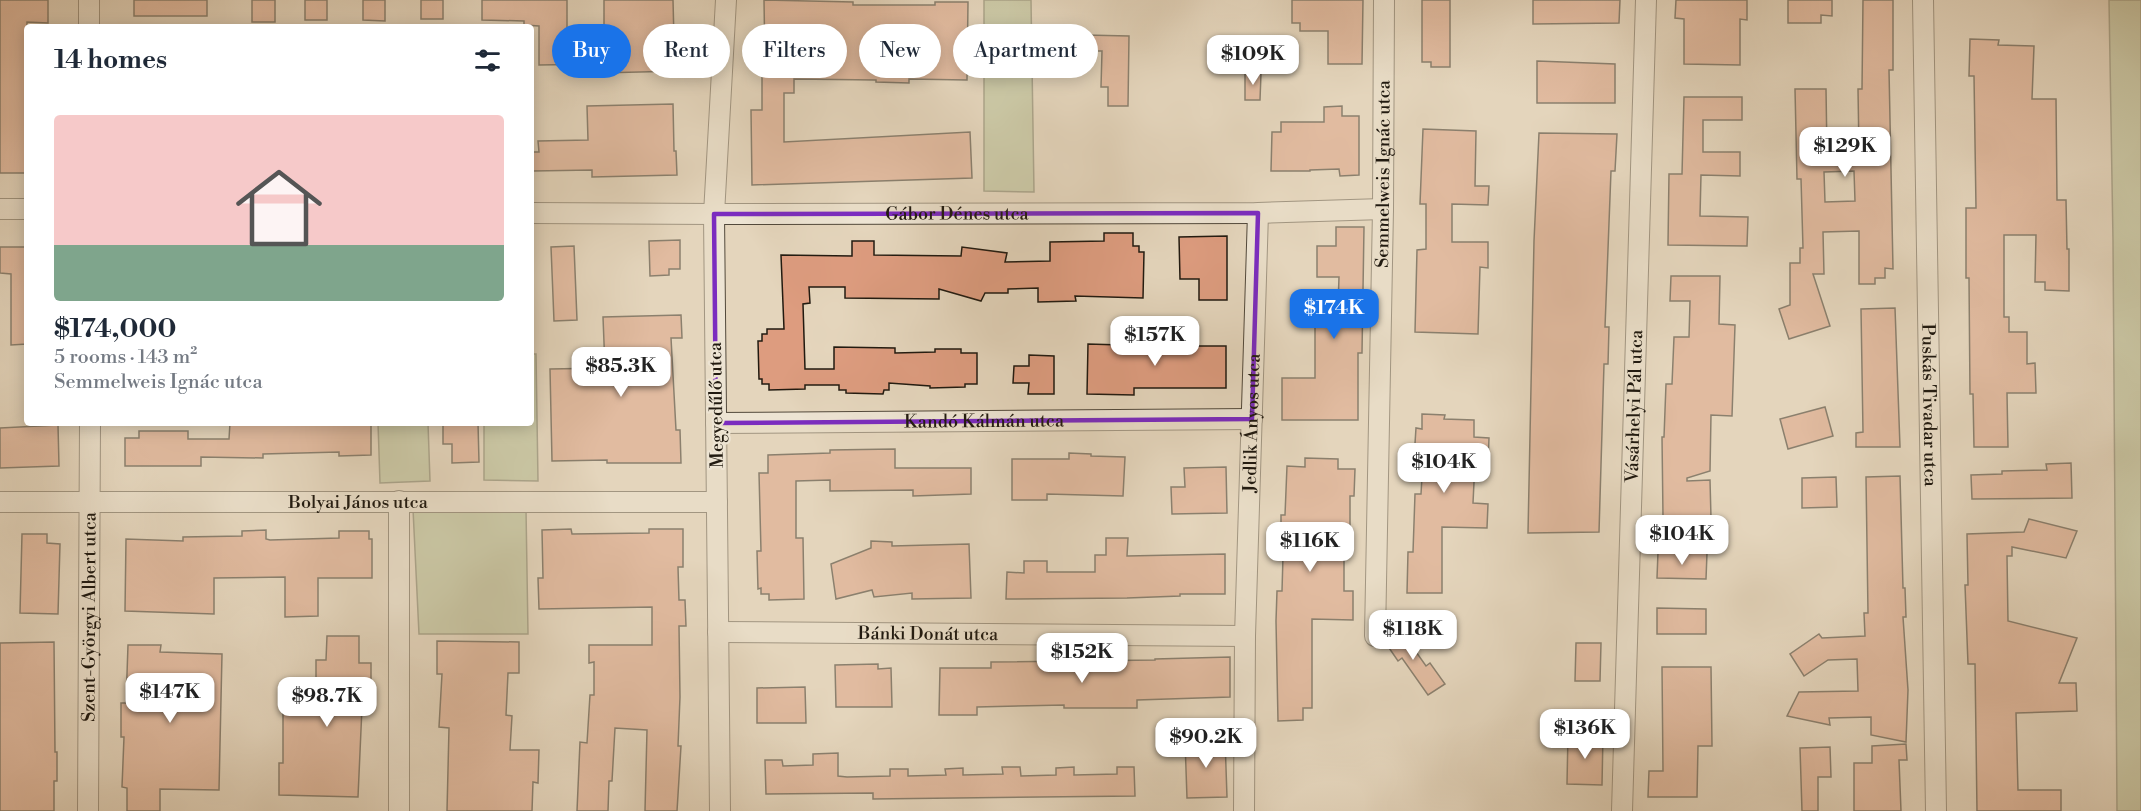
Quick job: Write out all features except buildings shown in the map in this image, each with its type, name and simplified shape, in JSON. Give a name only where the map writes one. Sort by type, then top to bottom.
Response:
[{"type":"street","points":[[88,0],[89,24]]},
{"type":"street","name":"Megyedűlő utca","points":[[720,811],[714,214],[726,0]]},
{"type":"street","name":"Semmelweis Ignác utca","points":[[1375,636],[1383,209],[1384,0]]},
{"type":"street","name":"Vásárhelyi Pál utca","points":[[1622,811],[1646,0]]},
{"type":"street","name":"Puskás Tivadar utca","points":[[1923,0],[1936,811]]},
{"type":"street","points":[[0,209],[24,209]]},
{"type":"street","name":"Gábor Dénes utca","points":[[534,213],[1258,213],[1383,209]]},
{"type":"street","name":"Jedlik Ányos utca","points":[[1244,811],[1245,636],[1258,213]]},
{"type":"street","name":"Kandó Kálmán utca","points":[[716,423],[1252,419]]},
{"type":"street","name":"Szent-Györgyi Albert utca","points":[[88,811],[90,426]]},
{"type":"street","points":[[399,501],[399,811]]},
{"type":"street","name":"Bolyai János utca","points":[[0,502],[717,502]]},
{"type":"street","name":"Bánki Donát utca","points":[[718,632],[1245,636]]},
{"type":"highlighted area","points":[[1258,213],[1252,419],[716,423],[714,214]]},
{"type":"green space","points":[[984,0],[1031,0],[1031,24],[984,24]]},
{"type":"green space","points":[[2109,0],[2141,0],[2141,811],[2117,811]]},
{"type":"green space","points":[[984,78],[1032,78],[1034,192],[984,191]]},
{"type":"green space","points":[[534,354],[536,354],[538,481],[484,480],[484,426],[534,426]]},
{"type":"green space","points":[[378,426],[428,426],[430,481],[380,483]]},
{"type":"green space","points":[[413,509],[526,509],[528,634],[419,634]]}]
